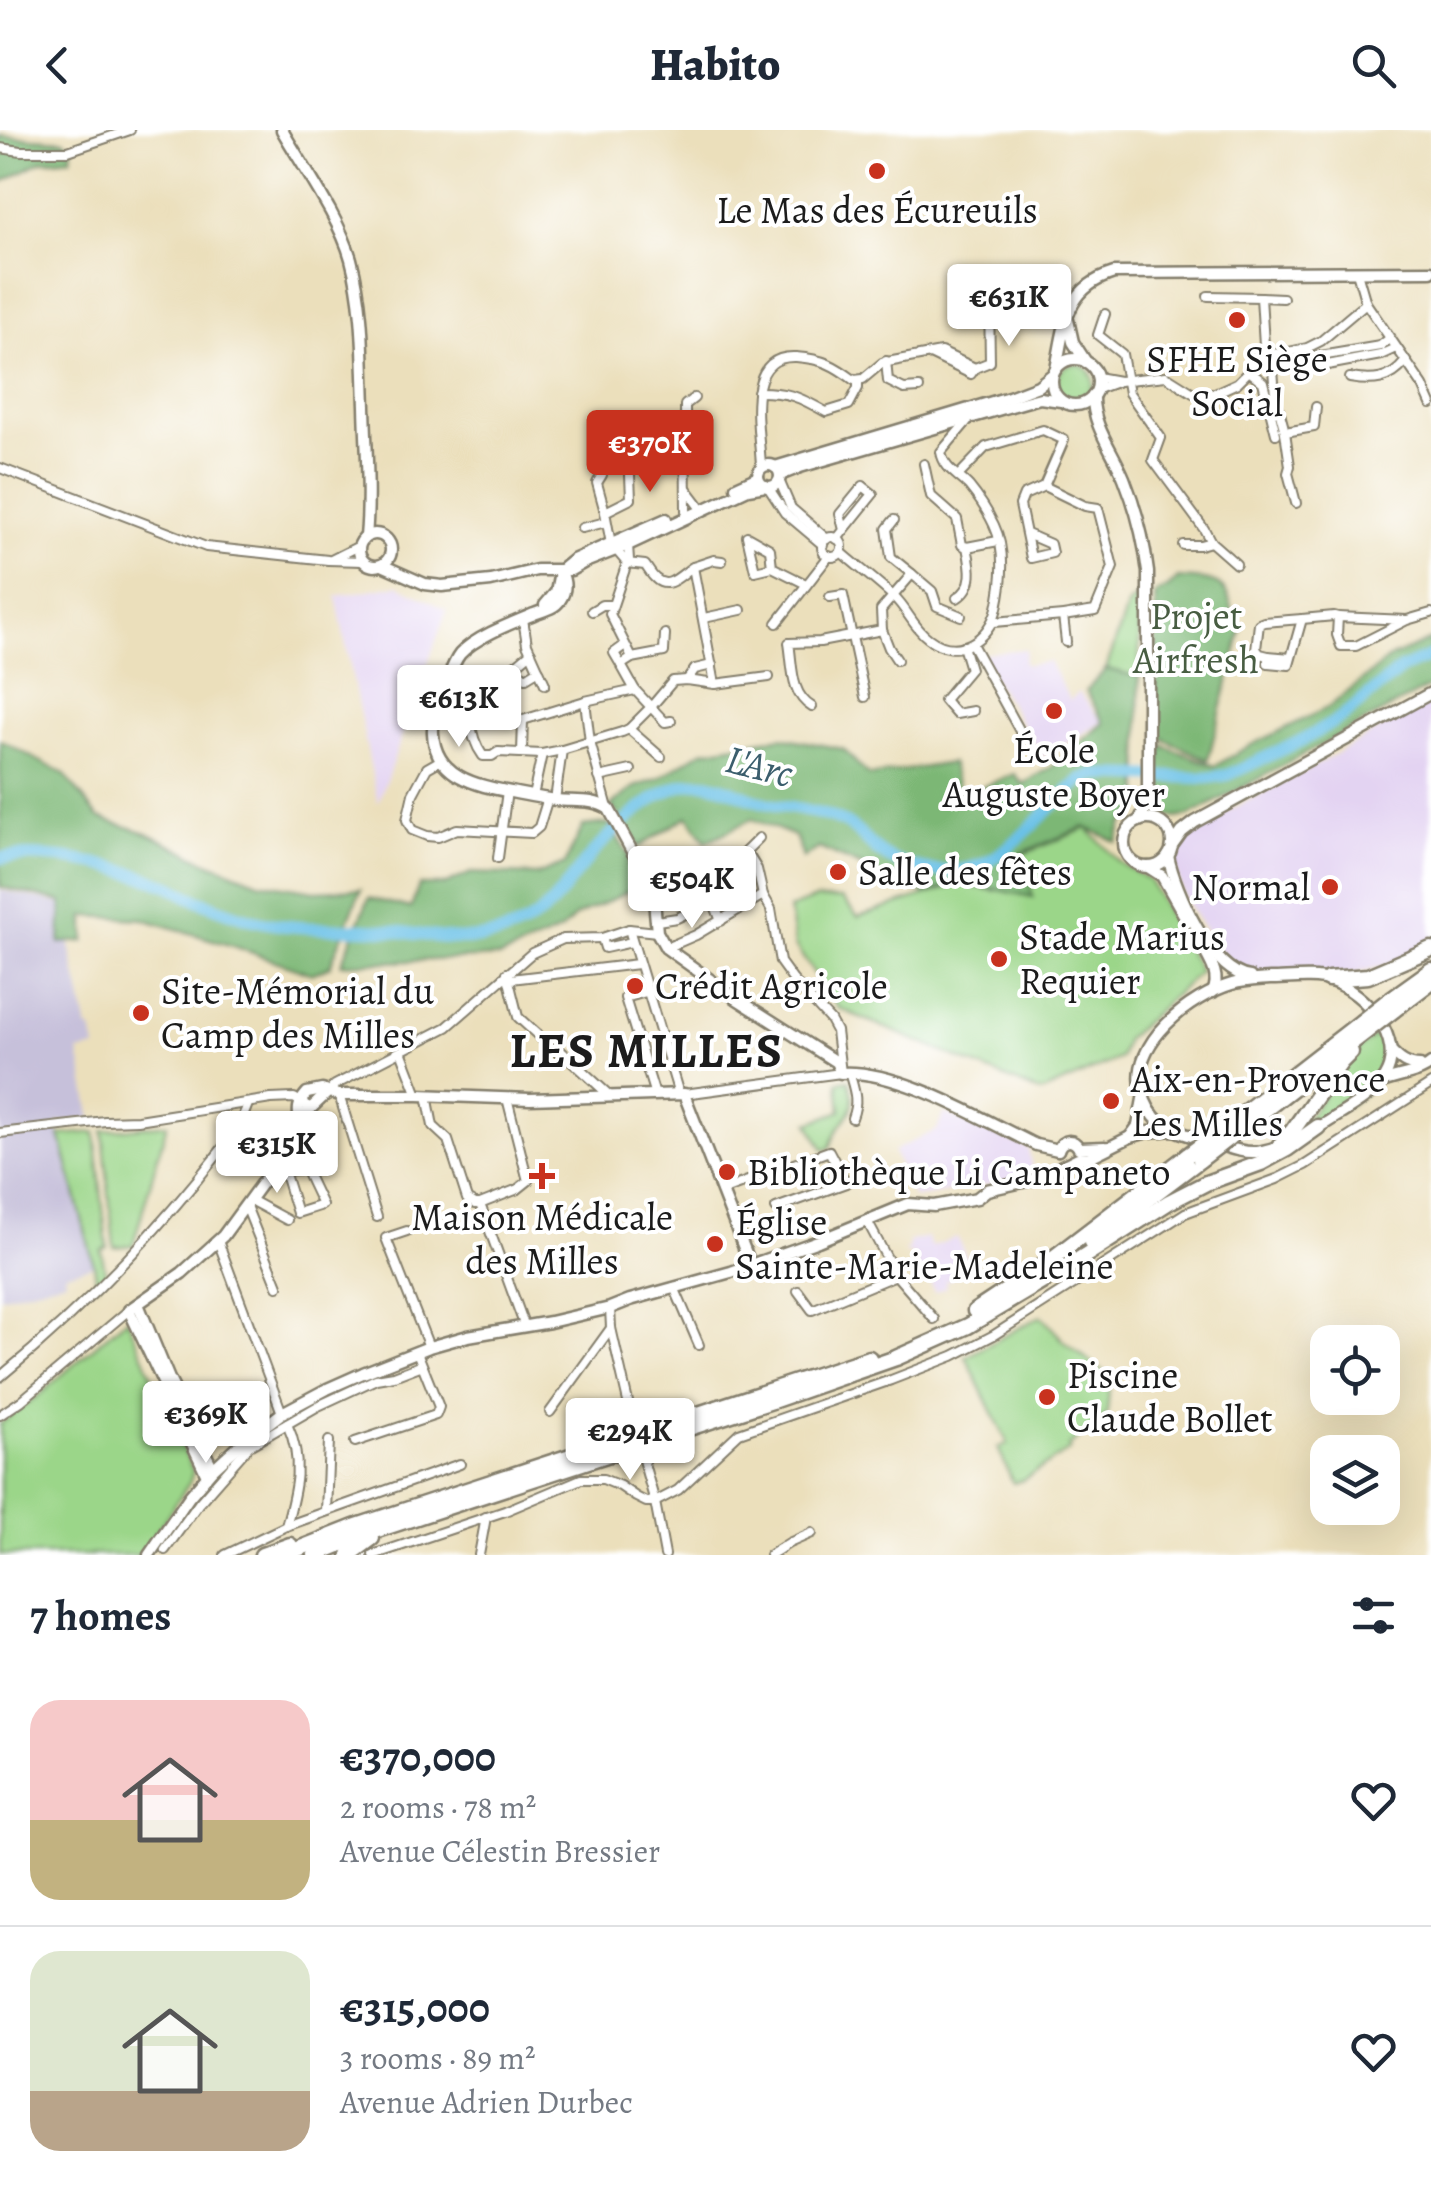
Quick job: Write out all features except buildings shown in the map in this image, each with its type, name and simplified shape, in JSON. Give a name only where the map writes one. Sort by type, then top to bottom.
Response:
[{"type":"highway","points":[[1328,979],[1368,976],[1431,949]]},
{"type":"highway","points":[[1022,1293],[1365,1029],[1431,970]]},
{"type":"highway","points":[[1390,1007],[1431,982]]},
{"type":"highway","points":[[1279,1146],[1365,1029]]},
{"type":"highway","points":[[315,1555],[370,1532],[896,1358],[968,1326],[1169,1202],[1261,1163],[1318,1128]]},
{"type":"highway","points":[[282,1555],[859,1362],[931,1333],[974,1312],[1016,1284],[1194,1157]]},
{"type":"highway","points":[[351,1552],[368,1540],[484,1496]]},
{"type":"highway","points":[[262,1555],[354,1528]]},
{"type":"main road","points":[[282,130],[350,256],[358,294],[368,508],[360,556],[363,561],[425,584],[461,584],[537,570],[561,571]]},
{"type":"main road","points":[[1098,426],[1055,395],[1051,384],[1068,314],[1090,283],[1114,273],[1431,271]]},
{"type":"main road","points":[[1068,314],[1073,342],[1092,367],[1096,387],[1093,410],[1133,501],[1146,553],[1150,657],[1148,800],[1140,821]]},
{"type":"main road","points":[[1086,362],[1063,362],[1039,385],[770,476],[613,547],[573,560],[561,571],[556,592],[538,612],[474,642],[456,661],[434,718],[433,732],[441,760],[462,780],[532,796],[595,802],[610,812],[646,876],[654,896],[657,927],[666,948],[846,1072],[890,1078],[1036,1145],[1068,1155],[1088,1158],[1130,1137],[1174,1130]]},
{"type":"main road","points":[[613,547],[628,545],[770,476],[1040,398],[1076,406],[1087,402],[1096,387]]},
{"type":"main road","points":[[368,508],[391,552],[413,578]]},
{"type":"main road","points":[[362,541],[370,534],[381,535]]},
{"type":"main road","points":[[382,565],[391,552]]},
{"type":"main road","points":[[1148,867],[1163,862],[1182,832],[1195,822],[1431,693]]},
{"type":"main road","points":[[1148,800],[1163,824],[1174,883],[1217,959],[1242,976],[1328,979],[1356,996],[1387,1034],[1391,1062],[1380,1084]]},
{"type":"main road","points":[[1195,822],[1140,821],[1127,831],[1125,850],[1134,862],[1162,876],[1210,960],[1217,982],[1212,992]]},
{"type":"main road","points":[[1270,979],[1232,984],[1212,992],[1162,1030],[1146,1050],[1140,1070],[1144,1098],[1153,1115],[1174,1130],[1247,1152],[1279,1146],[1318,1128],[1394,1076],[1426,1069],[1431,1064]]},
{"type":"main road","points":[[1391,1052],[1412,1066],[1431,1064]]},
{"type":"main road","points":[[300,1124],[299,1104],[306,1093],[322,1090],[333,1094],[507,1098],[682,1094],[750,1266]]},
{"type":"main road","points":[[210,1472],[133,1307],[218,1241],[280,1158],[311,1108],[333,1094]]},
{"type":"main road","points":[[1130,1137],[1138,1126],[1144,1098]]},
{"type":"main road","points":[[159,1552],[210,1472],[236,1448],[327,1389],[429,1347],[490,1330],[610,1308],[750,1266],[891,1212],[964,1206],[987,1199],[1007,1187],[1050,1172],[1068,1155]]},
{"type":"street","points":[[0,148],[68,151],[130,130]]},
{"type":"street","points":[[1357,272],[1366,304],[1424,386],[1431,404]]},
{"type":"street","points":[[1208,296],[1283,298]]},
{"type":"street","points":[[1096,387],[1166,376],[1194,393],[1214,392],[1237,383],[1264,345],[1262,297]]},
{"type":"street","points":[[758,392],[800,397],[826,412],[850,405],[863,378],[882,362],[930,354],[971,374],[990,362],[989,299]]},
{"type":"street","points":[[1261,354],[1307,348],[1366,304]]},
{"type":"street","points":[[1105,314],[1098,335],[1122,354],[1122,380],[1162,438],[1154,460],[1211,542],[1236,564]]},
{"type":"street","points":[[1280,433],[1272,374],[1279,363],[1380,346],[1389,339]]},
{"type":"street","points":[[1322,366],[1381,355],[1396,348]]},
{"type":"street","points":[[844,530],[840,514],[863,486],[874,494],[844,530],[829,541],[824,553],[837,556],[842,546],[829,541],[785,513],[761,447],[757,398],[766,367],[792,357],[830,362],[854,380],[888,381],[904,389],[919,388]]},
{"type":"street","points":[[886,362],[888,381]]},
{"type":"street","points":[[1350,378],[1372,382],[1386,378],[1405,362]]},
{"type":"street","points":[[1248,371],[1263,382],[1290,466],[1288,473],[1296,504]]},
{"type":"street","points":[[686,511],[685,406],[694,398]]},
{"type":"street","points":[[1280,433],[1314,426],[1316,407]]},
{"type":"street","points":[[841,552],[894,597],[925,636],[936,643],[968,645],[982,638],[994,622],[1000,594],[1003,564],[996,527],[970,487],[948,469],[941,456],[969,419]]},
{"type":"street","points":[[582,528],[631,499],[630,450],[647,430]]},
{"type":"street","points":[[958,476],[986,447],[1043,430],[1064,440],[1044,486],[1022,499],[1026,534]]},
{"type":"street","points":[[924,464],[931,496],[956,519],[962,544],[967,547],[998,542]]},
{"type":"street","points":[[0,468],[206,547],[363,561]]},
{"type":"street","points":[[602,475],[597,483],[613,547],[627,563],[645,566],[662,583],[672,582],[693,566],[722,561]]},
{"type":"street","points":[[1044,486],[1085,506],[1098,508]]},
{"type":"street","points":[[686,488],[699,506]]},
{"type":"street","points":[[994,622],[1095,611],[1114,567],[1095,495]]},
{"type":"street","points":[[894,520],[883,538],[892,556],[932,591],[937,606],[961,616]]},
{"type":"street","points":[[772,567],[770,549],[747,536],[756,571],[772,567],[806,584]]},
{"type":"street","points":[[328,560],[362,541]]},
{"type":"street","points":[[1183,545],[1211,542]]},
{"type":"street","points":[[628,545],[629,560],[610,614],[632,658]]},
{"type":"street","points":[[957,598],[964,593],[972,572],[967,547]]},
{"type":"street","points":[[776,623],[828,556]]},
{"type":"street","points":[[693,566],[715,684]]},
{"type":"street","points":[[897,660],[882,630],[881,610],[912,574]]},
{"type":"street","points":[[830,597],[843,594],[865,697]]},
{"type":"street","points":[[592,610],[612,604]]},
{"type":"street","points":[[704,618],[742,610]]},
{"type":"street","points":[[1338,618],[1341,646],[1356,646],[1407,620],[1431,613]]},
{"type":"street","points":[[1063,616],[1066,642]]},
{"type":"street","points":[[1302,619],[1290,665],[1268,663],[1268,656],[1256,648],[1259,624],[1264,622],[1334,616],[1407,620]]},
{"type":"street","points":[[523,619],[527,644],[545,684]]},
{"type":"street","points":[[812,707],[796,692],[789,644],[882,630]]},
{"type":"street","points":[[621,665],[632,658],[664,652],[664,634]]},
{"type":"street","points":[[625,645],[614,653],[636,690],[665,722],[671,721]]},
{"type":"street","points":[[968,645],[970,669],[944,700],[956,714],[973,711]]},
{"type":"street","points":[[968,645],[1020,733]]},
{"type":"street","points":[[531,652],[512,668],[526,678],[539,670]]},
{"type":"street","points":[[687,680],[695,670],[712,665]]},
{"type":"street","points":[[636,690],[523,720],[515,720],[510,704],[492,694],[481,696],[471,714],[478,748],[484,756],[562,750],[629,729],[673,681],[715,684],[769,677]]},
{"type":"street","points":[[585,701],[590,742],[610,812]]},
{"type":"street","points":[[522,752],[523,720]]},
{"type":"street","points":[[629,729],[660,757]]},
{"type":"street","points":[[441,760],[427,768],[413,794],[408,825],[416,832],[438,837],[457,829],[526,833],[536,830],[551,799],[562,750]]},
{"type":"street","points":[[532,796],[542,754]]},
{"type":"street","points":[[599,778],[631,770]]},
{"type":"street","points":[[498,858],[507,791]]},
{"type":"street","points":[[654,896],[738,860],[759,838]]},
{"type":"street","points":[[746,851],[771,909],[780,962],[836,1031],[857,1098],[852,1118]]},
{"type":"street","points":[[702,874],[720,921]]},
{"type":"street","points":[[666,948],[763,895]]},
{"type":"street","points":[[377,1217],[333,1094],[335,1085],[447,1027],[532,953],[563,939],[602,938],[657,927],[712,901]]},
{"type":"street","points":[[628,930],[682,1094],[846,1072]]},
{"type":"street","points":[[602,938],[606,948],[632,942]]},
{"type":"street","points":[[509,976],[638,964]]},
{"type":"street","points":[[509,976],[518,1017],[610,1096]]},
{"type":"street","points":[[646,992],[626,998],[655,1094]]},
{"type":"street","points":[[401,1050],[433,1126],[448,1140],[467,1199],[480,1204],[518,1190],[528,1181],[507,1098]]},
{"type":"street","points":[[374,1555],[581,1479],[603,1479],[636,1498],[655,1502],[678,1490],[739,1433],[953,1356],[1032,1311],[1185,1213],[1305,1165],[1431,1084]]},
{"type":"street","points":[[0,1132],[138,1120],[285,1098],[311,1108]]},
{"type":"street","points":[[0,1377],[36,1348],[162,1223],[212,1162],[248,1104]]},
{"type":"street","points":[[721,1192],[830,1152],[846,1182],[776,1208]]},
{"type":"street","points":[[280,1158],[284,1171],[297,1213],[322,1205],[306,1169],[284,1171]]},
{"type":"street","points":[[248,1203],[287,1220]]},
{"type":"street","points":[[248,1203],[278,1286]]},
{"type":"street","points":[[480,1204],[525,1326]]},
{"type":"street","points":[[867,1220],[896,1275],[934,1319]]},
{"type":"street","points":[[407,1231],[386,1238],[429,1347]]},
{"type":"street","points":[[218,1241],[297,1447],[294,1498],[286,1526]]},
{"type":"street","points":[[798,1292],[812,1310],[896,1275]]},
{"type":"street","points":[[674,1287],[699,1344]]},
{"type":"street","points":[[0,1415],[133,1307]]},
{"type":"street","points":[[610,1308],[634,1428]]},
{"type":"street","points":[[550,1412],[611,1328]]},
{"type":"street","points":[[355,1442],[436,1415],[439,1408],[416,1352]]},
{"type":"street","points":[[159,1552],[249,1446],[284,1419],[376,1379],[420,1366]]},
{"type":"street","points":[[326,1511],[329,1440]]},
{"type":"street","points":[[641,1453],[665,1555]]},
{"type":"street","points":[[225,1555],[286,1526],[460,1464]]},
{"type":"street","points":[[479,1555],[486,1517]]},
{"type":"street","points":[[770,1555],[812,1534]]},
{"type":"street","points":[[351,1552],[390,1548]]},
{"type":"shaded area","points":[[398,585],[447,610],[378,803],[336,596]]},
{"type":"shaded area","name":"École Auguste Boyer","points":[[1026,649],[1023,663],[1049,662],[1070,700],[1079,692],[1102,722],[1043,757],[978,654]]},
{"type":"shaded area","points":[[1431,701],[1431,945],[1394,963],[1352,974],[1259,975],[1247,974],[1229,964],[1183,895],[1174,863],[1181,841],[1209,821]]},
{"type":"shaded area","points":[[0,890],[61,904],[88,1029],[92,1029],[96,1048],[79,1052],[92,1119],[57,1123],[94,1265],[65,1273],[66,1280],[0,1297]]},
{"type":"shaded area","points":[[944,1113],[1028,1148],[1033,1174],[914,1198],[893,1151],[937,1130]]},
{"type":"shaded area","points":[[927,1237],[931,1247],[957,1237],[972,1270],[945,1281],[946,1287],[934,1292],[913,1255],[905,1253],[910,1247],[908,1242]]},
{"type":"green space","points":[[0,136],[64,140],[72,146],[71,158],[42,161],[2,182]]},
{"type":"green space","points":[[1075,364],[1088,369],[1093,382],[1088,395],[1075,400],[1062,395],[1057,382],[1062,369]]},
{"type":"green space","name":"Projet Airfresh","points":[[1178,578],[1220,586],[1229,600],[1235,626],[1242,627],[1208,760],[1157,736],[1155,594]]},
{"type":"green space","points":[[1140,594],[1139,677],[1106,669],[1128,605]]},
{"type":"green space","points":[[1431,640],[1431,686],[1189,816],[1176,818],[1159,812],[1156,798],[1162,745],[1215,766],[1329,707],[1391,657]]},
{"type":"green space","points":[[1106,669],[1139,677],[1140,805],[1123,824],[1117,842],[1085,827],[1021,853],[1033,897],[960,882],[926,894],[819,848],[803,858],[795,836],[752,819],[706,842],[688,816],[639,847],[611,805],[635,787],[658,779],[702,751],[781,737],[843,749],[869,776],[951,763],[961,795],[1015,774],[1023,784],[1052,767],[1104,723],[1086,691]]},
{"type":"green space","points":[[0,740],[64,774],[99,818],[147,833],[259,882],[315,891],[361,889],[330,966],[312,974],[143,919],[85,916],[85,941],[60,943],[62,902],[0,887]]},
{"type":"green space","points":[[608,823],[647,883],[576,916],[560,931],[501,957],[341,964],[369,898],[411,908],[419,885],[444,885],[471,873],[537,875],[565,864],[583,826]]},
{"type":"green space","name":"Stade Marius Requier","points":[[1087,828],[1120,863],[1149,880],[1200,972],[1126,1039],[1120,1058],[1041,1093],[838,1008],[795,946],[789,909],[815,899],[842,899],[858,917],[960,884],[995,891],[1008,879],[1016,857]]},
{"type":"green space","points":[[1381,1030],[1387,1059],[1375,1084],[1344,1108],[1300,1128],[1354,1053]]},
{"type":"green space","points":[[849,1080],[851,1110],[830,1148],[824,1150],[809,1123],[841,1111],[838,1082]]},
{"type":"green space","points":[[167,1124],[133,1245],[114,1247],[103,1131]]},
{"type":"green space","points":[[95,1132],[107,1247],[101,1250],[106,1275],[97,1285],[60,1135]]},
{"type":"green space","name":"Piscine Claude Bollet","points":[[1041,1316],[1065,1342],[1110,1377],[1107,1415],[1069,1446],[1070,1450],[1013,1483],[998,1448],[1008,1444],[966,1357]]},
{"type":"green space","points":[[127,1318],[193,1471],[190,1482],[141,1555],[0,1555],[0,1424]]},
{"type":"waterway","name":"L'Arc","points":[[0,858],[65,859],[129,872],[230,913],[270,923],[480,938],[513,930],[535,918],[553,903],[617,829],[648,803],[679,786],[713,784],[766,803],[828,816],[856,830],[893,860],[935,871],[964,869],[1002,852],[1081,780],[1095,775],[1228,775],[1341,718],[1401,669],[1431,656]]},
{"type":"place","name":"Le Mas des Écureuils","points":[[877,171]]},
{"type":"place","name":"SFHE Siège Social","points":[[1237,320]]},
{"type":"place","name":"École Auguste Boyer","points":[[1054,711]]},
{"type":"place","name":"Salle des fêtes","points":[[838,872]]},
{"type":"place","name":"Normal","points":[[1330,887]]},
{"type":"place","name":"Stade Marius Requier","points":[[999,959]]},
{"type":"place","name":"Crédit Agricole","points":[[635,986]]},
{"type":"place","name":"Site-Mémorial du Camp des Milles","points":[[141,1013]]},
{"type":"place","name":"Aix-en-Provence Les Milles","points":[[1111,1101]]},
{"type":"place","name":"Bibliothèque Li Campaneto","points":[[727,1172]]},
{"type":"place","name":"Maison Médicale des Milles","points":[[542,1176]]},
{"type":"place","name":"Église Sainte-Marie-Madeleine","points":[[715,1244]]},
{"type":"place","name":"Piscine Claude Bollet","points":[[1047,1397]]},
{"type":"district","name":"LES MILLES","points":[[647,1051]]}]
